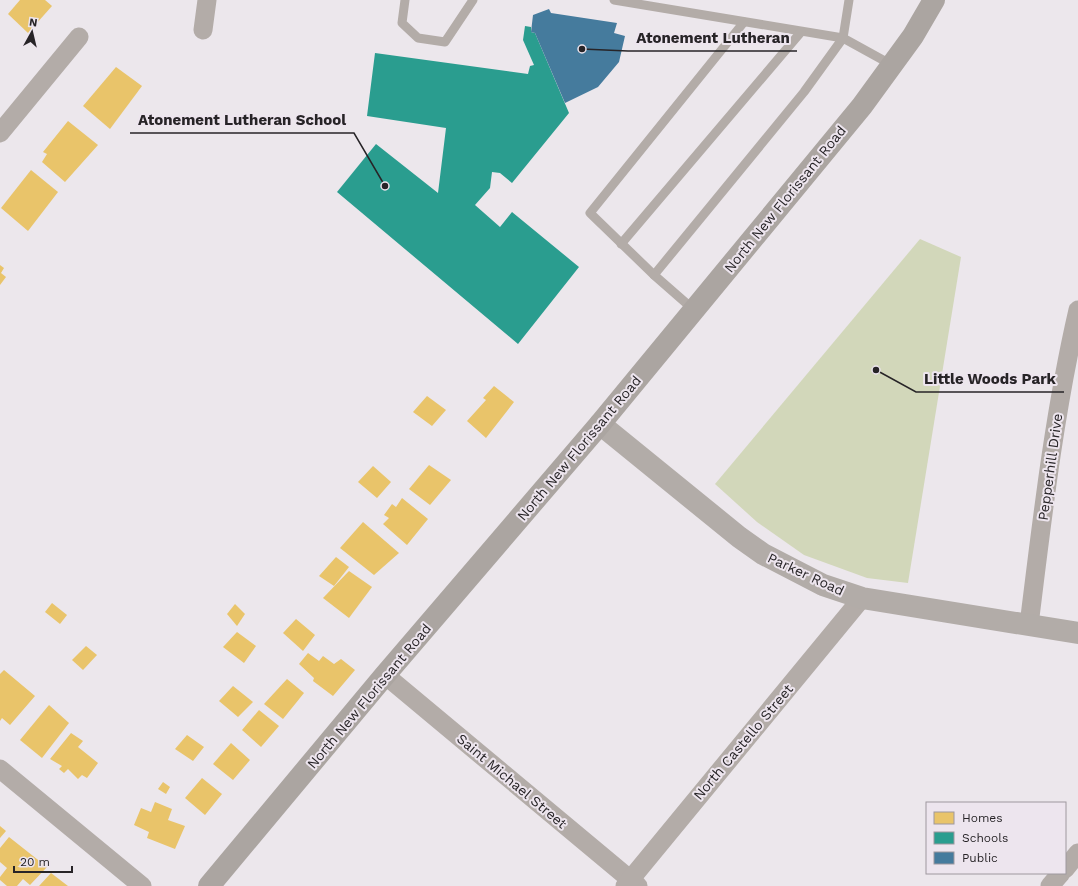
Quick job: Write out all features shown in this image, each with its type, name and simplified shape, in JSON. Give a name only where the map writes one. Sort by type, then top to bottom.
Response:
[{"type":"main road","name":"North New Florissant Road","points":[[209,886],[385,675],[600,424],[857,112],[913,36],[934,0]]},
{"type":"main road","name":"Parker Road","points":[[600,424],[739,537],[763,554],[823,585],[862,598],[1078,633]]},
{"type":"street","points":[[202,30],[207,0]]},
{"type":"street","points":[[0,133],[79,37]]},
{"type":"street","name":"Pepperhill Drive","points":[[1029,625],[1051,457],[1067,356],[1078,310]]},
{"type":"street","name":"North Castello Street","points":[[631,884],[862,598]]},
{"type":"street","name":"Saint Michael Street","points":[[385,675],[631,884]]},
{"type":"street","points":[[0,769],[142,886]]},
{"type":"street","points":[[1066,868],[1078,853]]},
{"type":"street","points":[[1050,886],[1060,874]]},
{"type":"lane","points":[[406,0],[402,23],[418,38],[445,42],[473,0]]},
{"type":"lane","points":[[614,0],[843,38],[892,65]]},
{"type":"lane","points":[[654,275],[804,92],[843,38],[849,0]]},
{"type":"lane","points":[[694,310],[654,275],[590,213],[744,22]]},
{"type":"lane","points":[[621,244],[801,32]]},
{"type":"green space","points":[[920,239],[961,257],[908,583],[867,578],[804,555],[757,522],[715,484]]},
{"type":"building: Homes","points":[[20,0],[45,0],[52,6],[28,33],[8,14]]},
{"type":"building: Homes","points":[[116,67],[142,86],[110,129],[83,106]]},
{"type":"building: Homes","points":[[68,121],[98,145],[65,182],[42,162],[47,154],[43,152]]},
{"type":"building: Homes","points":[[31,170],[58,192],[28,231],[1,208]]},
{"type":"building: Homes","points":[[0,265],[4,268],[1,273],[6,277],[0,285]]},
{"type":"building: Homes","points":[[494,386],[514,402],[486,438],[467,421],[486,400],[483,398]]},
{"type":"building: Homes","points":[[427,396],[446,410],[432,426],[413,412]]},
{"type":"building: Homes","points":[[429,465],[451,480],[430,505],[409,489]]},
{"type":"building: Homes","points":[[373,466],[391,482],[377,498],[358,482]]},
{"type":"building: Homes","points":[[402,498],[428,519],[407,545],[383,524],[389,518],[384,515],[392,504],[396,507]]},
{"type":"building: Homes","points":[[363,522],[399,553],[374,575],[340,548]]},
{"type":"building: Homes","points":[[336,557],[349,567],[334,586],[319,576]]},
{"type":"building: Homes","points":[[349,571],[372,587],[349,618],[323,598]]},
{"type":"building: Homes","points":[[52,603],[67,615],[60,624],[45,612]]},
{"type":"building: Homes","points":[[235,604],[245,614],[237,626],[227,614]]},
{"type":"building: Homes","points":[[296,619],[315,635],[303,651],[283,633]]},
{"type":"building: Homes","points":[[237,632],[256,646],[244,663],[223,647]]},
{"type":"building: Homes","points":[[86,646],[97,655],[83,670],[72,660]]},
{"type":"building: Homes","points":[[308,653],[319,661],[323,656],[334,664],[341,659],[355,670],[333,696],[313,681],[314,678],[299,664]]},
{"type":"building: Homes","points":[[4,670],[35,696],[10,725],[2,718],[0,721],[0,674]]},
{"type":"building: Homes","points":[[287,679],[304,693],[283,719],[264,704]]},
{"type":"building: Homes","points":[[233,686],[253,702],[238,717],[219,701]]},
{"type":"building: Homes","points":[[49,705],[69,723],[42,758],[20,740]]},
{"type":"building: Homes","points":[[259,710],[279,726],[261,747],[242,730]]},
{"type":"building: Homes","points":[[71,733],[83,741],[78,747],[98,763],[87,778],[82,775],[78,779],[68,769],[64,773],[59,769],[62,766],[50,759]]},
{"type":"building: Homes","points":[[187,735],[204,747],[193,761],[175,749]]},
{"type":"building: Homes","points":[[231,743],[250,760],[233,780],[213,764]]},
{"type":"building: Homes","points":[[202,778],[222,794],[205,815],[185,798]]},
{"type":"building: Homes","points":[[163,782],[170,787],[166,794],[158,789]]},
{"type":"building: Homes","points":[[155,802],[172,809],[168,820],[185,826],[175,849],[147,838],[149,832],[134,825],[141,808],[151,812]]},
{"type":"building: Homes","points":[[0,826],[6,831],[0,838]]},
{"type":"building: Homes","points":[[9,837],[47,867],[30,885],[23,879],[17,886],[7,886],[0,880],[0,877],[7,868],[0,862],[0,848]]},
{"type":"building: Homes","points":[[51,873],[68,886],[39,886]]},
{"type":"building: Schools","points":[[525,26],[531,27],[531,32],[535,33],[569,113],[512,183],[500,173],[492,172],[490,188],[475,205],[500,227],[512,212],[579,267],[518,344],[337,192],[376,144],[438,193],[446,128],[367,116],[375,53],[528,74],[530,66],[534,65],[523,40]]},
{"type":"building: Public","points":[[549,9],[551,13],[617,23],[614,33],[625,36],[619,62],[598,87],[565,103],[535,33],[531,32],[533,15]]},
{"type":"place","name":"Atonement Lutheran","points":[[582,49]]},
{"type":"place","name":"Atonement Lutheran School","points":[[385,186]]},
{"type":"place","name":"Little Woods Park","points":[[876,370]]}]
